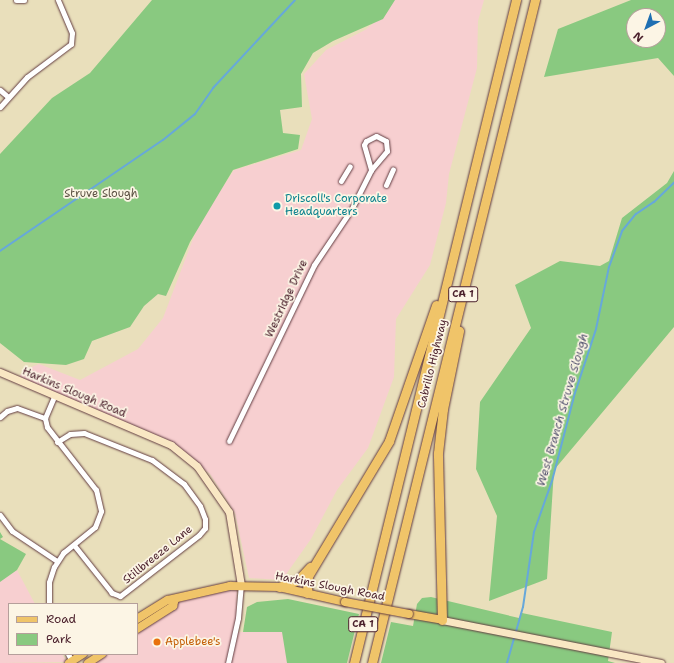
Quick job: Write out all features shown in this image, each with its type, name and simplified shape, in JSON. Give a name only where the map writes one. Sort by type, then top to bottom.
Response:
[{"type":"highway","name":"Cabrillo Highway","points":[[354,663],[516,0]]},
{"type":"highway","name":"Cabrillo Highway","points":[[372,663],[535,0]]},
{"type":"highway","points":[[307,593],[308,576],[389,441],[451,265]]},
{"type":"highway","points":[[442,620],[438,453],[445,398],[459,332],[463,294]]},
{"type":"highway","points":[[279,587],[298,580],[306,572],[347,511]]},
{"type":"main road","name":"Harkins Slough Road","points":[[0,372],[54,397],[171,445],[197,466],[229,512],[242,585],[279,587],[345,602],[662,663]]},
{"type":"main road","points":[[138,618],[168,600],[197,592],[242,585]]},
{"type":"main road","points":[[138,628],[172,606],[175,599]]},
{"type":"main road","points":[[71,660],[81,655]]},
{"type":"main road","points":[[88,663],[100,655]]},
{"type":"street","points":[[16,0],[24,0]]},
{"type":"street","points":[[0,107],[31,74],[71,44],[72,33],[58,0]]},
{"type":"street","points":[[0,90],[8,97]]},
{"type":"street","name":"Westridge Drive","points":[[229,440],[314,265],[351,210],[371,170],[387,151],[386,141],[376,136],[366,141],[364,145],[371,170]]},
{"type":"street","points":[[341,181],[350,166]]},
{"type":"street","points":[[386,185],[393,169]]},
{"type":"street","points":[[49,603],[50,577],[57,561],[97,524],[100,503],[96,490],[48,429],[46,418],[54,397]]},
{"type":"street","points":[[0,417],[7,411],[17,408],[46,418]]},
{"type":"street","name":"Stillbreeze Lane","points":[[58,442],[70,434],[84,433],[152,460],[184,484],[200,506],[205,519],[205,528],[199,535],[119,596],[112,593],[74,544]]},
{"type":"street","points":[[0,515],[12,531],[57,561]]},
{"type":"street","points":[[228,663],[238,618],[242,585]]},
{"type":"shaded area","points":[[393,0],[484,0],[478,21],[477,68],[449,174],[446,203],[430,265],[396,319],[394,377],[368,448],[337,490],[311,539],[282,580],[249,578],[235,513],[210,474],[169,443],[19,377],[24,370],[39,364],[80,380],[138,349],[163,318],[199,223],[234,170],[301,150],[312,119],[304,74],[326,50],[365,30],[384,15]]},
{"type":"shaded area","points":[[17,570],[34,603],[8,603],[8,655],[63,655],[67,662],[0,663],[0,581]]},
{"type":"shaded area","points":[[237,590],[236,632],[283,632],[287,663],[85,663],[96,655],[138,655],[138,626],[163,608],[192,594]]},
{"type":"green space","name":"Struve Slough","points":[[152,0],[395,0],[383,19],[333,41],[313,53],[301,74],[302,107],[280,110],[283,133],[300,135],[298,149],[233,170],[190,242],[166,296],[158,294],[144,306],[130,327],[92,341],[84,359],[66,365],[24,362],[0,343],[0,154],[52,98],[90,73]]},
{"type":"green space","points":[[631,0],[674,0],[674,76],[658,58],[544,77],[558,29]]},
{"type":"green space","name":"West Branch Struve Slough","points":[[674,171],[674,327],[554,470],[547,579],[489,601],[497,516],[476,469],[480,402],[531,328],[515,285],[560,261],[600,266],[609,261],[622,218],[667,183]]},
{"type":"green space","points":[[0,532],[3,537],[0,539]]},
{"type":"green space","points":[[0,539],[26,554],[17,570],[0,582]]},
{"type":"green space","points":[[431,597],[519,618],[522,613],[612,632],[608,661],[615,663],[381,663],[391,622],[413,626],[417,604],[422,598]]},
{"type":"green space","points":[[288,599],[359,614],[347,663],[287,663],[282,632],[243,632],[247,607],[257,602]]},
{"type":"waterway","name":"Struve Slough","points":[[0,251],[163,140],[195,114],[213,88],[295,0]]},
{"type":"waterway","name":"West Branch Struve Slough","points":[[507,663],[523,607],[534,532],[552,481],[575,393],[596,329],[609,267],[622,231],[636,214],[654,202],[674,183]]},
{"type":"place","name":"Driscoll's Corporate Headquarters","points":[[277,206]]},
{"type":"place","name":"Applebee's","points":[[157,642]]}]
